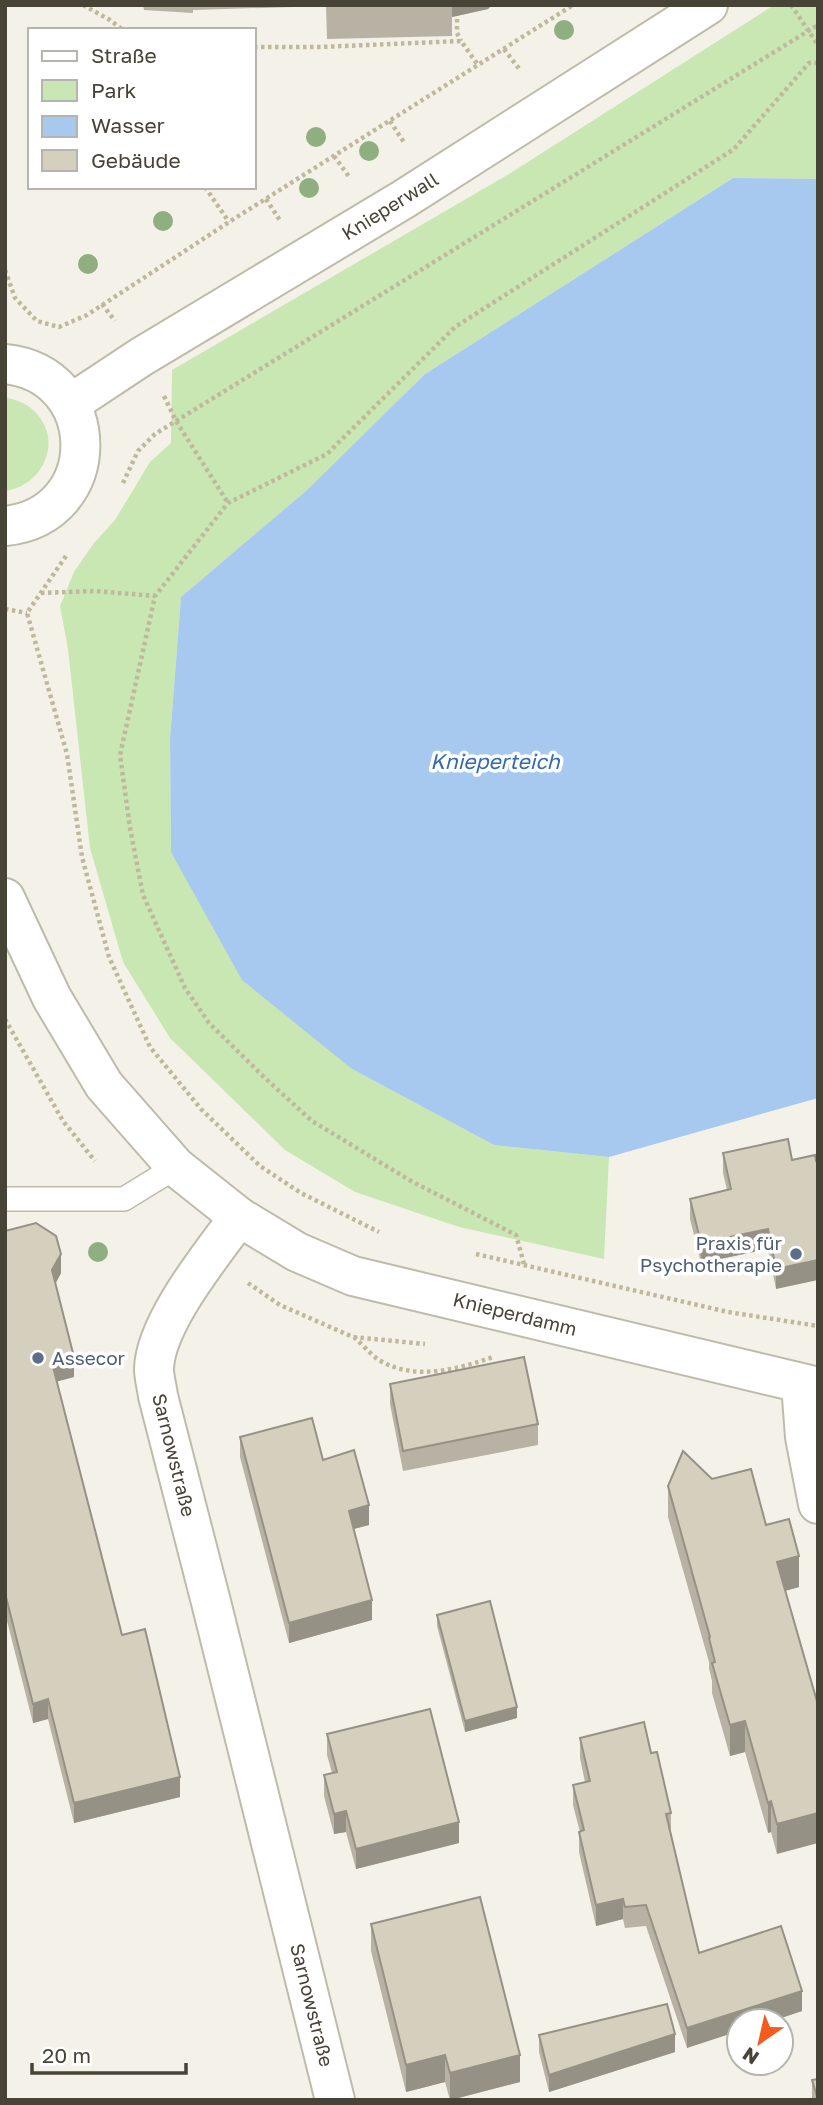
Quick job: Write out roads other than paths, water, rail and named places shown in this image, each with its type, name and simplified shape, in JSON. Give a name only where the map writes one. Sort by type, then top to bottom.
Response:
[{"type":"street","name":"Knieperwall","points":[[70,404],[141,357],[404,199],[708,5]]},
{"type":"street","points":[[5,364],[33,370],[54,384],[70,404],[80,427],[81,453],[76,477],[62,499],[43,515],[20,525],[5,526]]},
{"type":"street","points":[[5,898],[52,999],[104,1085],[176,1167],[239,1217]]},
{"type":"street","name":"Sarnowstraße","points":[[239,1217],[181,1300],[158,1346],[154,1368],[158,1396],[335,2100]]},
{"type":"street","name":"Knieperdamm","points":[[239,1217],[297,1252],[353,1276],[809,1385],[805,1437],[818,1504]]},
{"type":"lane","points":[[5,1199],[124,1199],[176,1167]]},
{"type":"water","name":"Knieperteich","points":[[733,178],[818,179],[818,1098],[609,1157],[494,1145],[352,1069],[242,980],[171,852],[170,739],[181,597],[307,490],[425,374]]},
{"type":"place","name":"Praxis für Psychotherapie","points":[[796,1254]]},
{"type":"place","name":"Assecor","points":[[38,1358]]}]
